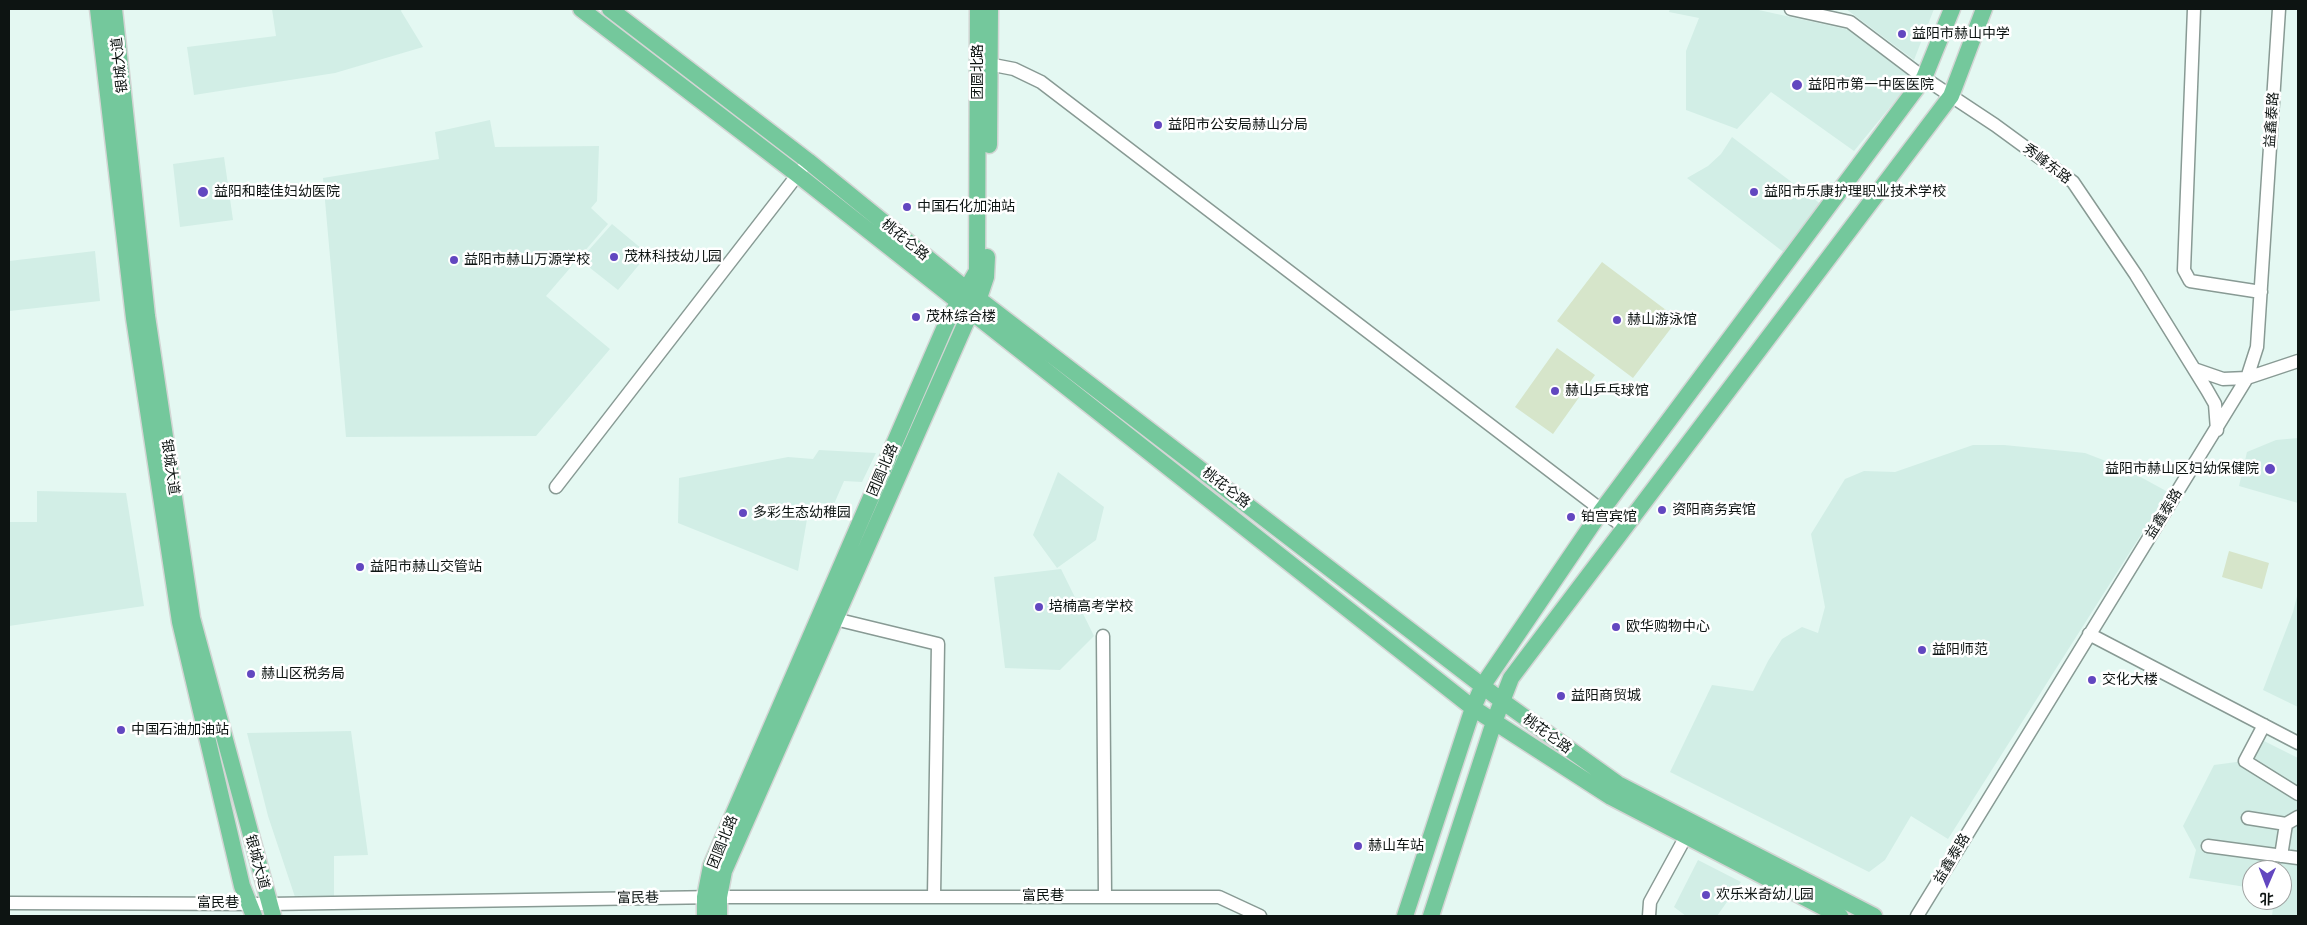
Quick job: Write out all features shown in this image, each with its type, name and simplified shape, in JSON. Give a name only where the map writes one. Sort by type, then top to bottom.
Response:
[{"type":"main road","name":"银城大道","points":[[98,9],[134,318],[180,622],[242,886],[251,910]]},
{"type":"main road","name":"银城大道","points":[[114,9],[147,316],[192,618],[270,910]]},
{"type":"main road","name":"桃花仑路","points":[[581,9],[798,175],[968,300],[1502,701],[1618,784],[1874,916]]},
{"type":"main road","name":"桃花仑路","points":[[610,9],[808,161],[968,300],[1473,708],[1611,797],[1685,838],[1840,916]]},
{"type":"main road","name":"团圆北路","points":[[978,9],[984,63]]},
{"type":"main road","name":"团圆北路","points":[[705,916],[835,618],[968,300],[977,271],[984,63],[990,9]]},
{"type":"main road","points":[[1405,916],[1473,708],[1483,685],[1602,510],[1924,78],[1952,9]]},
{"type":"main road","points":[[1431,916],[1494,722],[1511,678],[1951,96],[1984,9]]},
{"type":"main road","name":"团圆北路","points":[[719,916],[712,897],[711,866],[968,300]]},
{"type":"street","name":"秀峰东路","points":[[1791,9],[1850,22],[1924,78],[2073,182],[2136,274],[2215,404],[2217,430]]},
{"type":"street","points":[[2194,9],[2184,270],[2190,281],[2261,292]]},
{"type":"street","name":"益鑫泰路","points":[[1917,916],[2089,634],[2217,430],[2247,378],[2257,348],[2279,9]]},
{"type":"street","points":[[984,63],[1014,69],[1041,82],[1625,528]]},
{"type":"street","points":[[556,487],[808,161]]},
{"type":"street","points":[[2194,369],[2223,379],[2247,378],[2298,360]]},
{"type":"street","points":[[835,618],[938,644],[934,896]]},
{"type":"street","points":[[2089,634],[2298,743]]},
{"type":"street","points":[[1103,636],[1105,896]]},
{"type":"street","points":[[2264,725],[2246,761],[2298,794]]},
{"type":"street","points":[[2248,818],[2286,824],[2298,817]]},
{"type":"street","points":[[2281,856],[2286,824]]},
{"type":"street","points":[[1649,916],[1650,902],[1685,838]]},
{"type":"street","points":[[2208,846],[2298,858]]},
{"type":"street","name":"富民巷","points":[[10,902],[270,910],[712,897],[1219,897],[1260,916]]},
{"type":"shaded area","points":[[272,9],[402,9],[401,11],[423,47],[335,73],[194,95],[187,47],[276,36]]},
{"type":"shaded area","name":"益阳市第一中医医院","points":[[1670,9],[1754,9],[1850,30],[1914,78],[1854,151],[1771,92],[1737,129],[1686,110],[1686,51],[1699,18],[1669,12]]},
{"type":"shaded area","name":"益阳市赫山中学","points":[[1846,9],[1934,9],[1914,60]]},
{"type":"shaded area","name":"益阳市赫山万源学校","points":[[490,120],[495,147],[599,146],[597,201],[591,208],[608,224],[546,296],[610,349],[536,436],[346,437],[323,178],[439,159],[435,132]]},
{"type":"shaded area","name":"益阳市乐康护理职业技术学校","points":[[1732,137],[1822,205],[1786,254],[1687,178],[1708,166],[1721,154]]},
{"type":"shaded area","name":"益阳和睦佳妇幼医院","points":[[224,157],[233,220],[180,227],[173,164]]},
{"type":"shaded area","name":"茂林科技幼儿园","points":[[612,224],[648,254],[618,290],[580,260]]},
{"type":"shaded area","points":[[95,251],[100,301],[9,311],[9,261]]},
{"type":"shaded area","name":"赫山游泳馆","points":[[1602,262],[1678,319],[1633,378],[1557,321]]},
{"type":"shaded area","name":"赫山乒乓球馆","points":[[1557,348],[1595,375],[1553,434],[1515,407]]},
{"type":"shaded area","name":"益阳市赫山区妇幼保健院","points":[[2298,438],[2298,503],[2239,486],[2247,452],[2276,440]]},
{"type":"shaded area","name":"益阳师范","points":[[1973,445],[2004,445],[2085,453],[2124,468],[2168,492],[1948,839],[1911,816],[1885,860],[1869,872],[1670,772],[1712,685],[1753,691],[1768,661],[1782,639],[1802,627],[1818,633],[1825,607],[1811,534],[1845,479],[1864,471],[1895,472]]},
{"type":"shaded area","name":"多彩生态幼稚园","points":[[819,450],[876,453],[862,482],[844,481],[834,504],[810,502],[798,571],[678,523],[679,478],[788,457],[813,459]]},
{"type":"shaded area","points":[[1058,472],[1104,507],[1096,540],[1057,568],[1033,535]]},
{"type":"shaded area","points":[[37,491],[126,493],[144,606],[9,626],[9,522],[37,522]]},
{"type":"shaded area","points":[[2229,551],[2269,563],[2262,589],[2222,577]]},
{"type":"shaded area","name":"培楠高考学校","points":[[1061,569],[1094,636],[1060,670],[1005,668],[994,577]]},
{"type":"shaded area","points":[[2298,592],[2298,707],[2263,690],[2293,612]]},
{"type":"shaded area","points":[[351,731],[368,855],[334,856],[334,897],[295,897],[268,816],[247,733]]},
{"type":"shaded area","points":[[2258,738],[2298,758],[2298,916],[2272,916],[2273,910],[2292,910],[2292,860],[2242,860],[2242,886],[2189,878],[2196,850],[2183,826],[2214,765],[2244,761]]},
{"type":"shaded area","name":"欢乐米奇幼儿园","points":[[1698,860],[1741,882],[1717,916],[1686,916],[1674,907]]},
{"type":"place","name":"益阳市赫山中学","points":[[1902,34]]},
{"type":"place","name":"益阳市第一中医医院","points":[[1797,85]]},
{"type":"place","name":"益阳市公安局赫山分局","points":[[1158,125]]},
{"type":"place","name":"益阳和睦佳妇幼医院","points":[[203,192]]},
{"type":"place","name":"益阳市乐康护理职业技术学校","points":[[1754,192]]},
{"type":"place","name":"中国石化加油站","points":[[907,207]]},
{"type":"place","name":"茂林科技幼儿园","points":[[614,257]]},
{"type":"place","name":"益阳市赫山万源学校","points":[[454,260]]},
{"type":"place","name":"茂林综合楼","points":[[916,317]]},
{"type":"place","name":"赫山游泳馆","points":[[1617,320]]},
{"type":"place","name":"赫山乒乓球馆","points":[[1555,391]]},
{"type":"place","name":"益阳市赫山区妇幼保健院","points":[[2270,469]]},
{"type":"place","name":"资阳商务宾馆","points":[[1662,510]]},
{"type":"place","name":"多彩生态幼稚园","points":[[743,513]]},
{"type":"place","name":"铂宫宾馆","points":[[1571,517]]},
{"type":"place","name":"益阳市赫山交管站","points":[[360,567]]},
{"type":"place","name":"培楠高考学校","points":[[1039,607]]},
{"type":"place","name":"欧华购物中心","points":[[1616,627]]},
{"type":"place","name":"益阳师范","points":[[1922,650]]},
{"type":"place","name":"赫山区税务局","points":[[251,674]]},
{"type":"place","name":"交化大楼","points":[[2092,680]]},
{"type":"place","name":"益阳商贸城","points":[[1561,696]]},
{"type":"place","name":"中国石油加油站","points":[[121,730]]},
{"type":"place","name":"赫山车站","points":[[1358,846]]},
{"type":"place","name":"欢乐米奇幼儿园","points":[[1706,895]]}]
